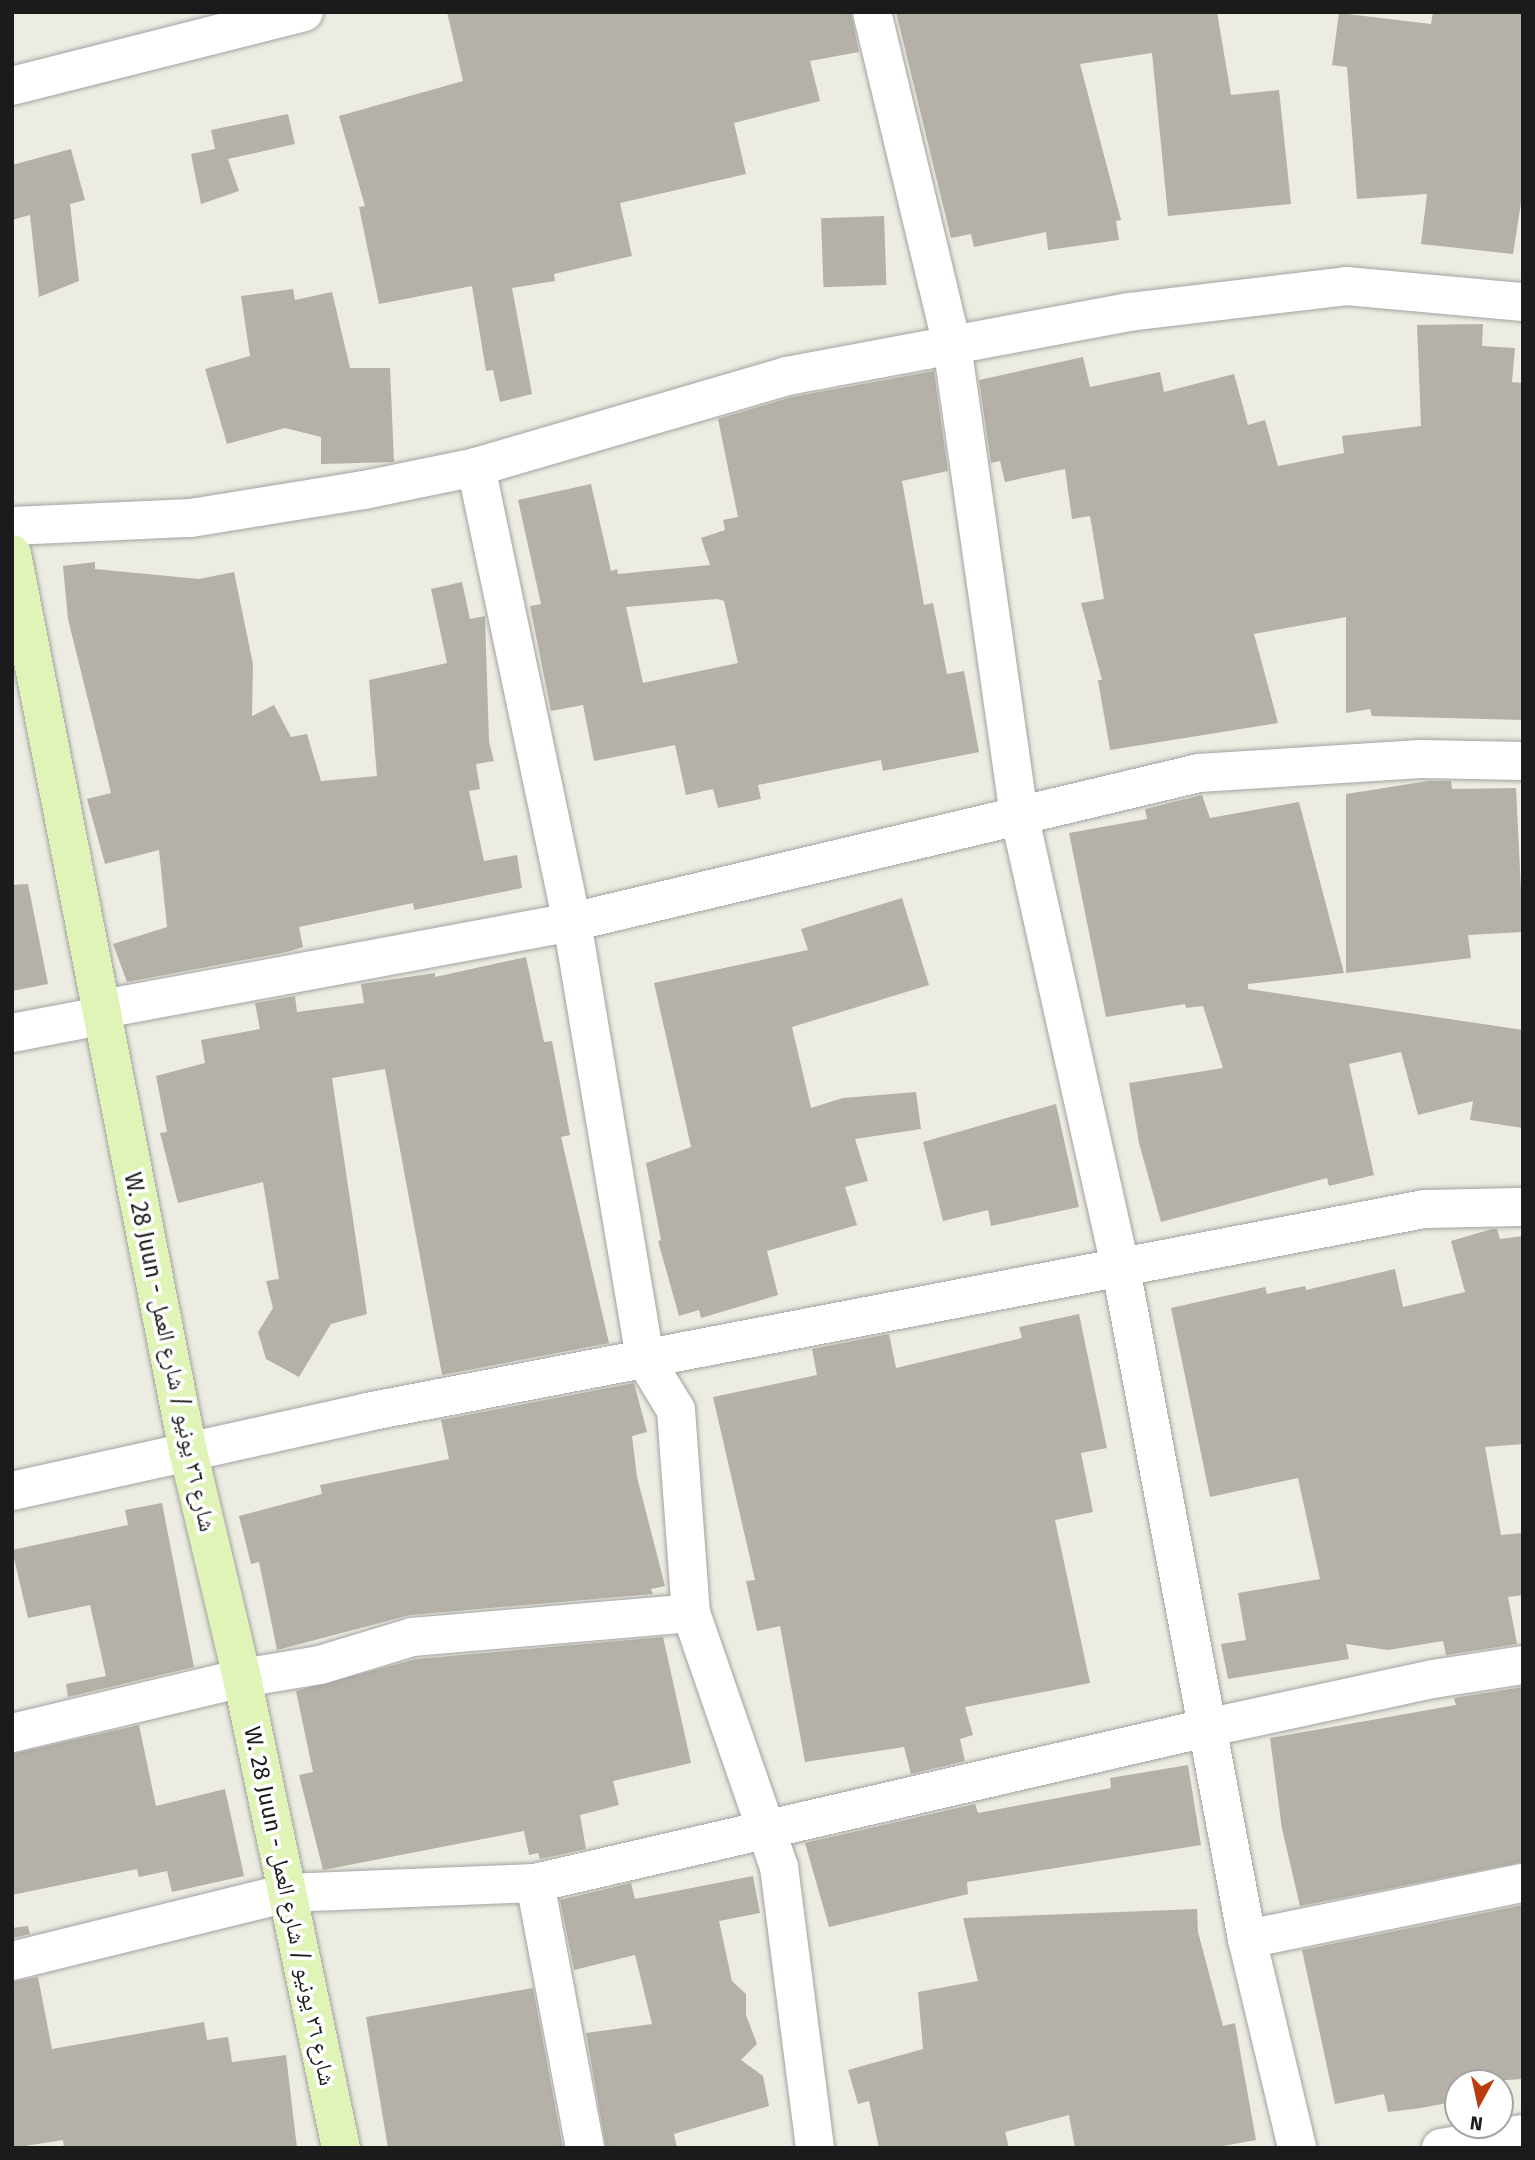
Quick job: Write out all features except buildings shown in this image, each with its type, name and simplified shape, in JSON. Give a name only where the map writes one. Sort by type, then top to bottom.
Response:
[{"type":"street","points":[[12,86],[304,12]]},
{"type":"street","points":[[872,12],[952,345],[1019,814],[1121,1269],[1247,1938],[1297,2148]]},
{"type":"street","points":[[12,526],[191,518],[477,467],[787,376],[1129,313],[1346,286],[1523,302]]},
{"type":"street","points":[[477,467],[572,922],[645,1359],[676,1410],[691,1613],[779,1867],[815,2148]]},
{"type":"street","name":"W. 28 Juun - شارع ٢٦ يونيو / شارع العمل","points":[[12,554],[188,1451],[242,1678],[341,2148]]},
{"type":"street","points":[[12,1033],[101,1016],[108,1008],[572,922],[1019,814],[1199,774],[1421,759],[1523,761]]},
{"type":"street","points":[[12,1491],[188,1451],[645,1359],[1424,1209],[1523,1207]]},
{"type":"street","points":[[12,1733],[242,1678],[320,1665],[412,1637],[691,1613]]},
{"type":"street","points":[[12,1961],[286,1893],[535,1883],[766,1827],[1206,1728],[1433,1679],[1523,1665]]},
{"type":"street","points":[[535,1883],[585,2148]]},
{"type":"street","points":[[1247,1938],[1523,1883]]},
{"type":"street","points":[[1441,2148],[1523,2134]]}]
